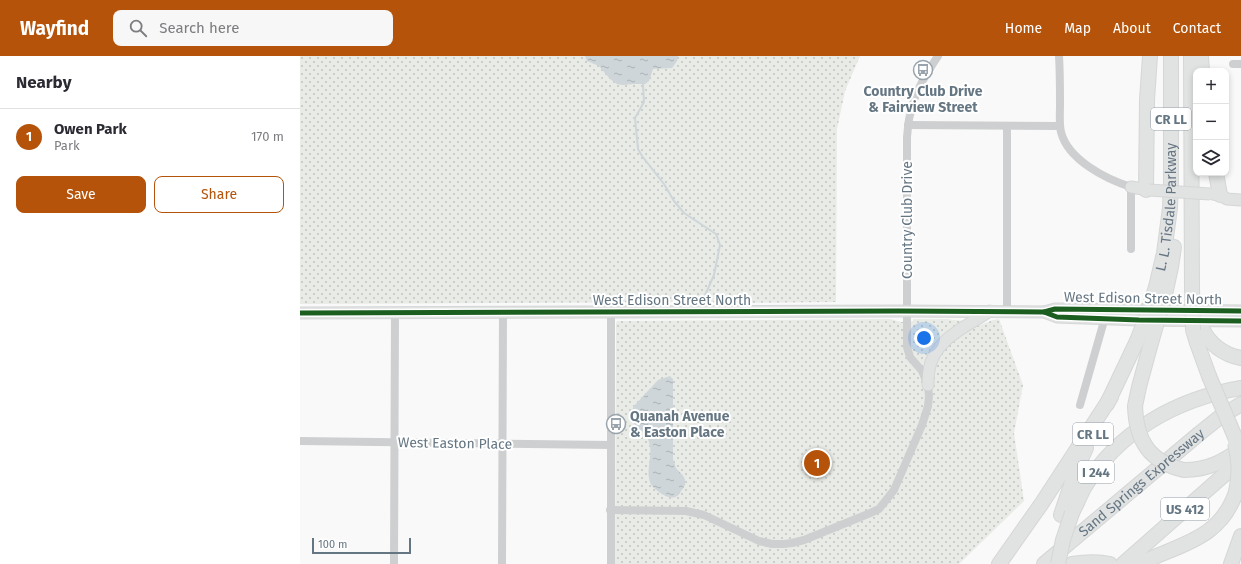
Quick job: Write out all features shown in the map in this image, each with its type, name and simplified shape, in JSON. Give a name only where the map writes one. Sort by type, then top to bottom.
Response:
[{"type":"highway","points":[[1147,190],[1146,107],[1150,56]]},
{"type":"highway","name":"L. L. Tisdale Parkway","points":[[1111,397],[1137,341],[1147,315],[1171,267],[1174,245],[1171,181],[1171,56]]},
{"type":"highway","name":"L. L. Tisdale Parkway","points":[[1191,56],[1192,288],[1194,330],[1209,376],[1233,434]]},
{"type":"highway","points":[[1201,56],[1202,68]]},
{"type":"highway","points":[[1215,195],[1216,176]]},
{"type":"highway","points":[[1192,288],[1198,318],[1204,334],[1213,344],[1227,353],[1241,358]]},
{"type":"highway","points":[[1161,289],[1151,342],[1138,387],[1135,406],[1136,424],[1139,434],[1148,449],[1162,461],[1184,470],[1196,470],[1210,467],[1241,450]]},
{"type":"highway","name":"I 244","points":[[1066,514],[1099,467],[1118,446],[1141,426],[1188,402],[1241,388]]},
{"type":"highway","points":[[999,564],[1111,397]]},
{"type":"highway","name":"CR LL","points":[[1057,564],[1076,470],[1111,397]]},
{"type":"highway","name":"Sand Springs Expressway","points":[[1044,564],[1200,433],[1220,417],[1241,404]]},
{"type":"highway","points":[[1132,563],[1198,538],[1216,526],[1225,515],[1236,492],[1239,477],[1239,464],[1233,434]]},
{"type":"highway","name":"CR LL","points":[[1233,434],[1241,450]]},
{"type":"highway","name":"US 412","points":[[1132,563],[1241,460]]},
{"type":"highway","points":[[1231,564],[1241,536]]},
{"type":"highway","points":[[1072,564],[1091,562],[1110,564]]},
{"type":"main road","points":[[1131,188],[1215,195],[1226,199],[1241,200]]},
{"type":"main road","points":[[1215,195],[1227,192],[1241,193]]},
{"type":"main road","name":"West Edison Street North","points":[[300,313],[1044,312],[1055,309],[1106,314],[1241,321]]},
{"type":"main road","points":[[928,385],[929,368],[935,354],[944,341],[956,331],[991,311]]},
{"type":"main road","name":"West Edison Street North","points":[[1106,314],[1241,311]]},
{"type":"street","name":"Country Club Drive","points":[[928,385],[922,371],[910,357],[907,347],[907,136],[911,110],[916,94],[926,74],[938,56]]},
{"type":"street","points":[[1059,56],[1060,126],[1063,138],[1073,154],[1086,165],[1131,188],[1131,249]]},
{"type":"street","points":[[908,125],[1060,126]]},
{"type":"street","points":[[1007,126],[1007,311]]},
{"type":"street","points":[[610,564],[611,312]]},
{"type":"street","points":[[394,564],[395,313]]},
{"type":"street","points":[[502,564],[503,313]]},
{"type":"street","points":[[1080,406],[1106,314]]},
{"type":"street","points":[[610,510],[686,511],[704,515],[759,541],[772,544],[788,544],[804,540],[879,509],[887,500],[894,490],[922,425],[928,406],[928,385]]},
{"type":"street","name":"West Easton Place","points":[[300,441],[610,445]]},
{"type":"shaded area","points":[[300,56],[860,56],[845,91],[837,129],[836,302],[721,303],[701,301],[300,304]]},
{"type":"shaded area","points":[[890,319],[901,322],[913,321],[913,319],[948,319],[965,321],[975,327],[999,319],[1023,385],[1014,433],[1024,501],[959,564],[615,564],[617,321]]},
{"type":"water","points":[[585,56],[678,56],[677,61],[672,68],[653,69],[649,81],[645,84],[623,85],[617,84],[610,79],[599,66],[587,61]]},
{"type":"water","points":[[670,376],[673,379],[673,459],[676,468],[684,477],[685,481],[684,487],[679,495],[674,497],[664,495],[653,487],[650,482],[649,442],[644,433],[633,422],[632,418],[634,406],[658,380]]},
{"type":"waterway","points":[[643,84],[644,102],[635,118],[638,149],[684,213],[716,234],[720,245],[714,275],[706,293],[699,303]]},
{"type":"cycle path","points":[[300,313],[1044,312],[1055,309],[1241,311]]},
{"type":"cycle path","points":[[1044,312],[1057,317],[1139,320],[1241,321]]},
{"type":"place","name":"Country Club Drive & Fairview Street","points":[[923,70]]},
{"type":"place","name":"Quanah Avenue & Easton Place","points":[[616,424]]},
{"type":"place","name":"Owen Park","points":[[817,463]]}]
